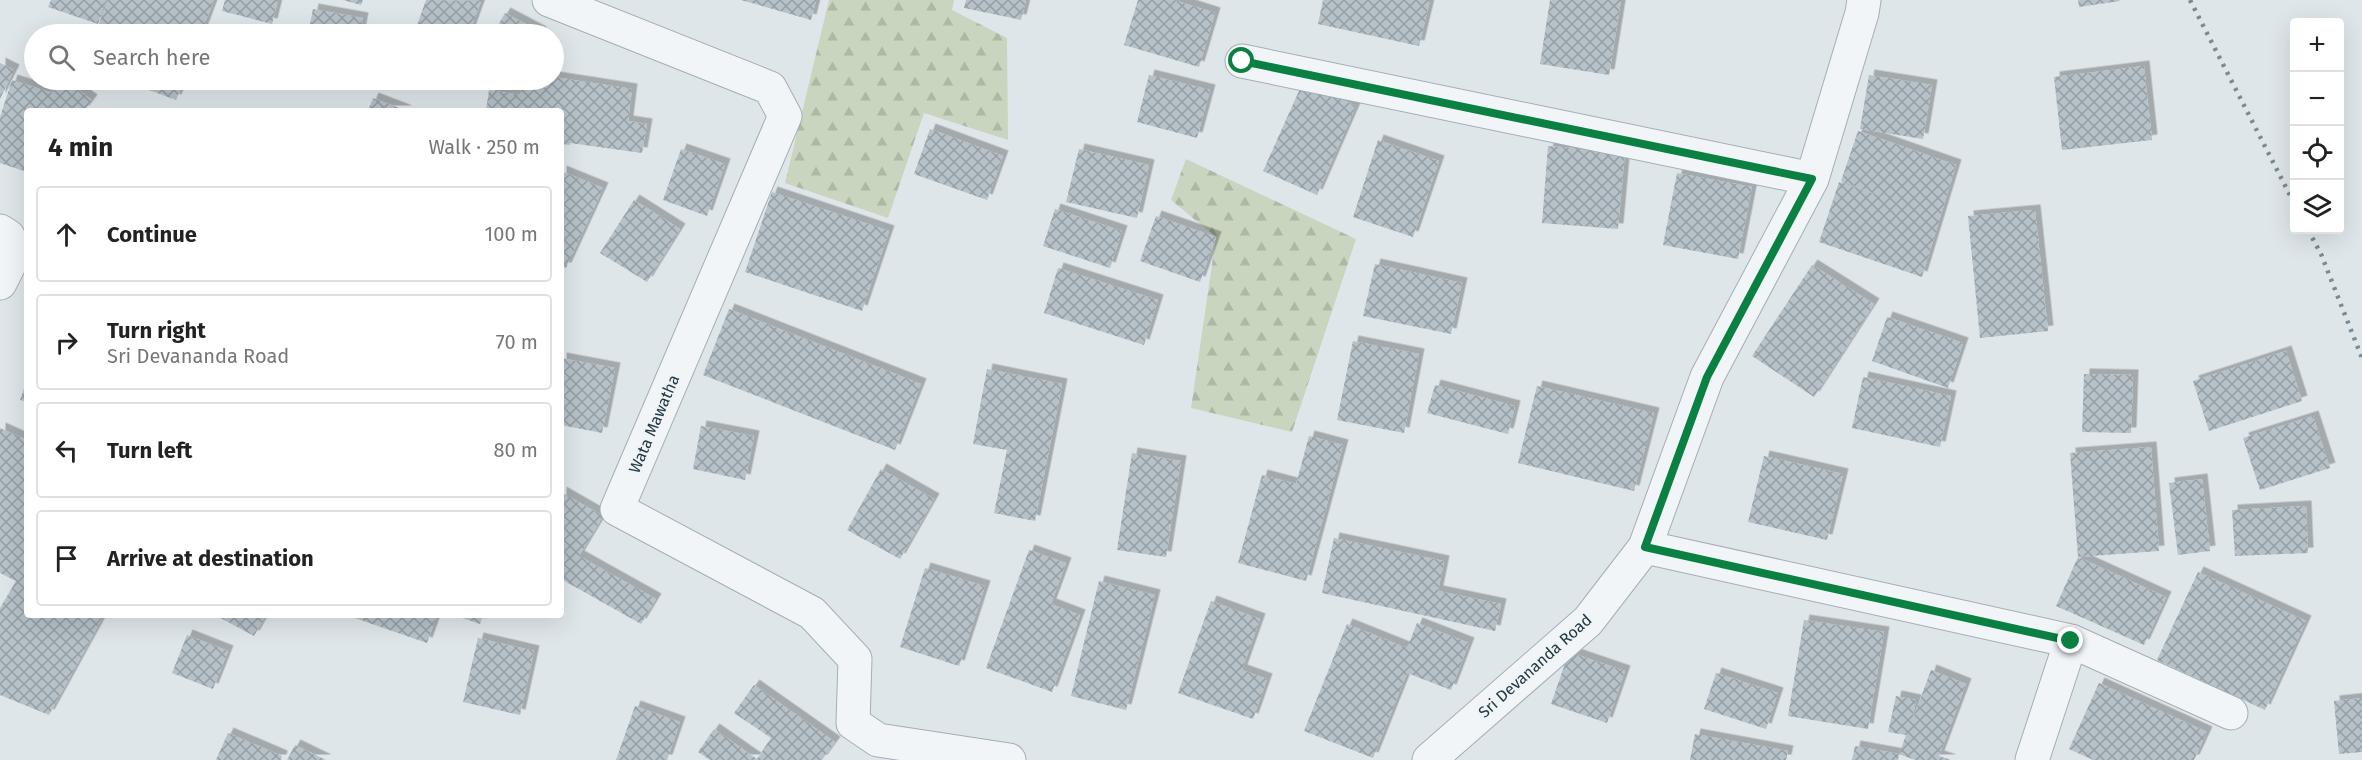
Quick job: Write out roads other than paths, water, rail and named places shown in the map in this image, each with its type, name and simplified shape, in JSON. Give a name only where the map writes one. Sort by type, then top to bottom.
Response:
[{"type":"street","name":"Wata Mawatha","points":[[549,0],[770,88],[785,116],[617,509],[812,613],[855,659],[854,723],[878,740],[1009,760]]},
{"type":"street","name":"Sri Devananda Road","points":[[1428,760],[1588,621],[1645,547],[1707,377],[1812,179],[1863,13],[1864,0]]},
{"type":"street","points":[[1242,61],[1812,179]]},
{"type":"street","points":[[0,231],[8,236],[15,251],[0,283]]},
{"type":"street","points":[[1645,547],[2071,641],[2232,713]]},
{"type":"street","points":[[2032,760],[2071,641]]},
{"type":"railway","points":[[2190,0],[2290,195]]},
{"type":"railway","points":[[2310,234],[2321,254],[2362,358]]}]
